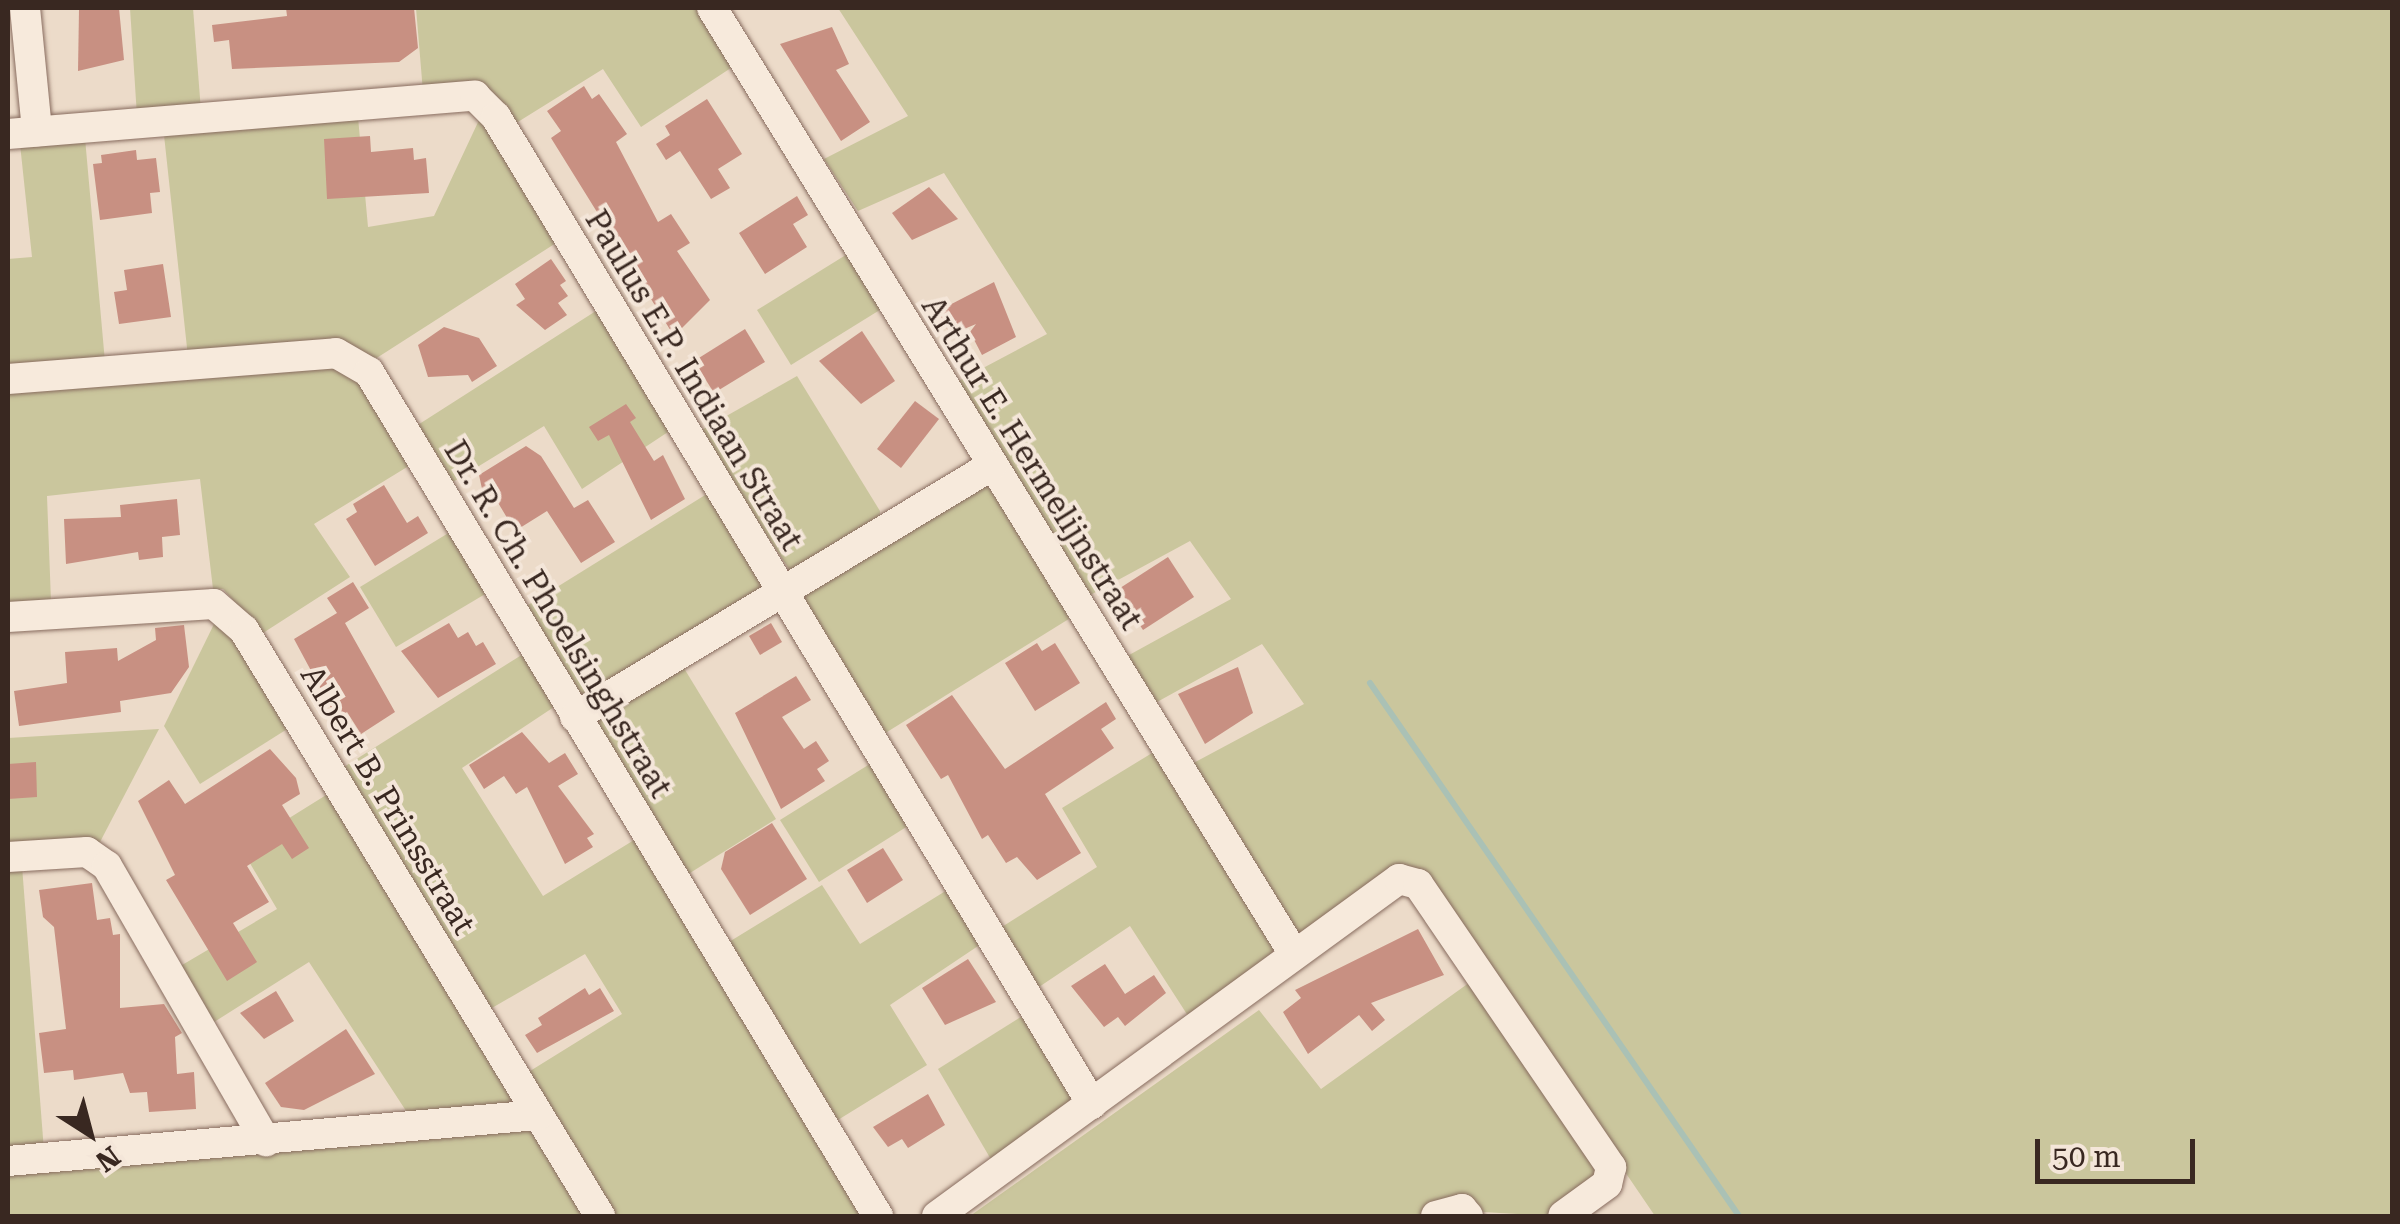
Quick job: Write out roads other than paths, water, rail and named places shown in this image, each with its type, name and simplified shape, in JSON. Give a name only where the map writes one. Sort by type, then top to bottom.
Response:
[{"type":"street","points":[[22,133],[25,8]]},
{"type":"street","name":"Arthur E. Hermelijnstraat","points":[[712,8],[1294,954]]},
{"type":"street","name":"Paulus E.P. Indiaan Straat","points":[[22,133],[474,96],[496,118],[1092,1104]]},
{"type":"street","name":"Dr. R. Ch. Phoelsinghstraat","points":[[8,378],[336,352],[369,372],[878,1216]]},
{"type":"street","points":[[575,717],[992,465]]},
{"type":"street","name":"Albert B. Prinsstraat","points":[[8,617],[214,604],[244,630],[600,1216]]},
{"type":"street","points":[[8,857],[86,852],[106,866],[266,1140]]},
{"type":"street","points":[[937,1216],[1399,879],[1418,884],[1611,1167],[1607,1184],[1563,1216]]},
{"type":"street","points":[[8,1162],[538,1115]]},
{"type":"waterway","points":[[1370,683],[1739,1216]]}]
